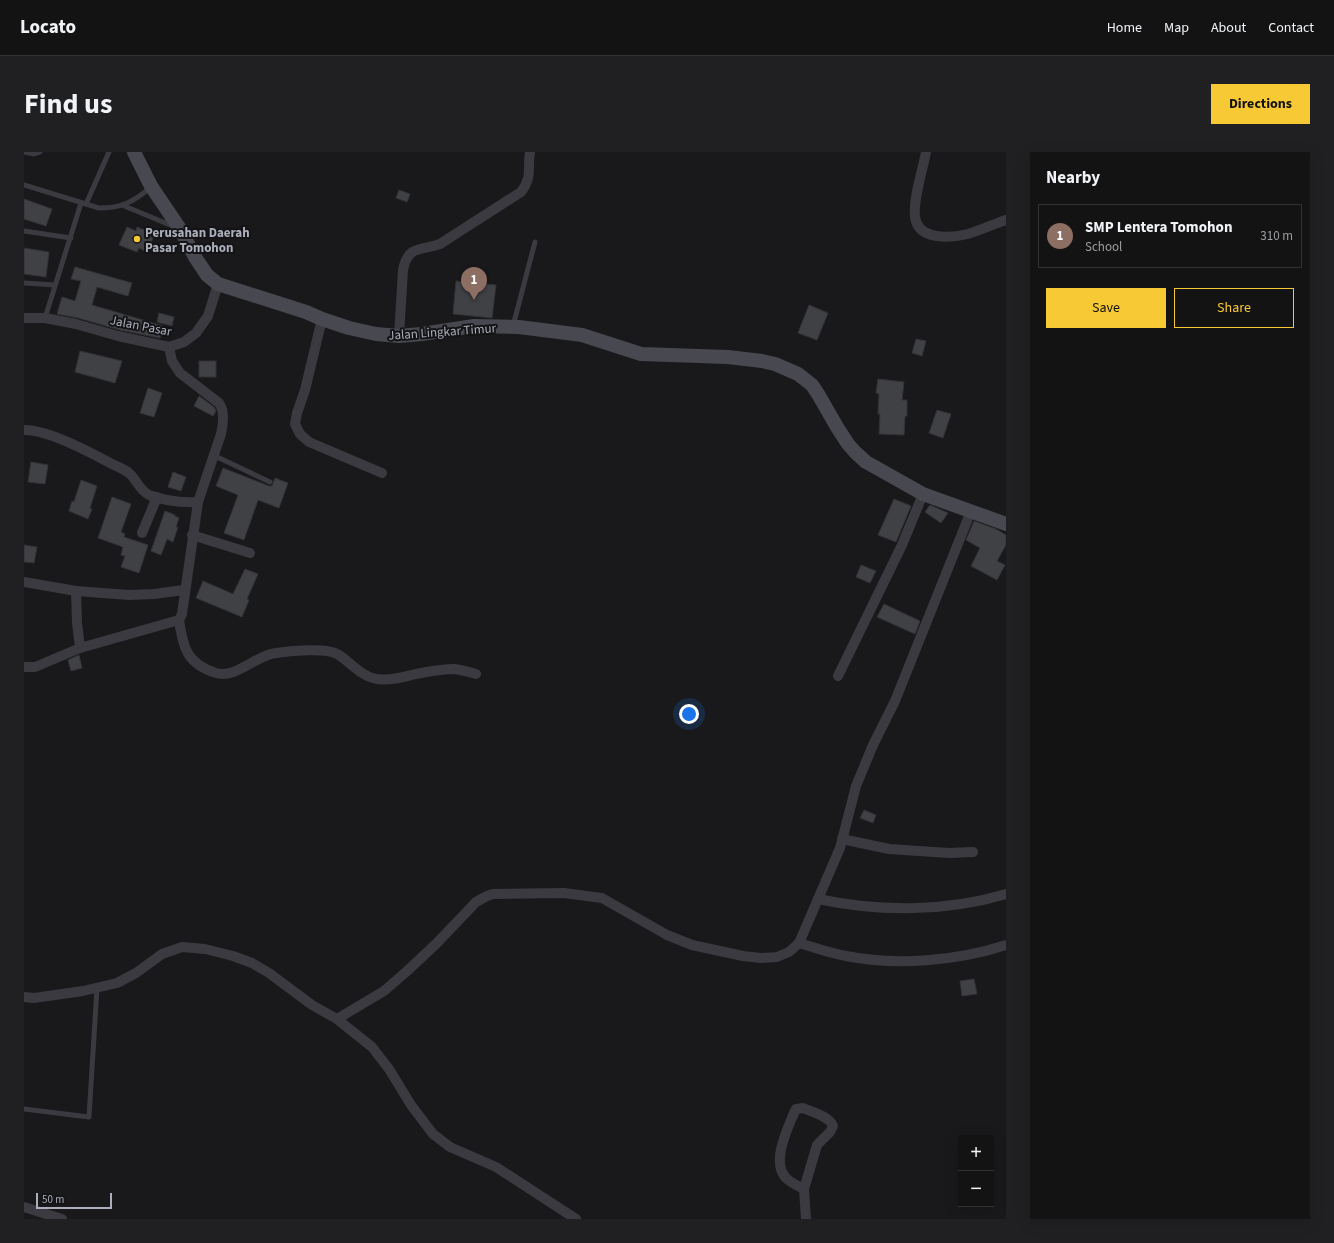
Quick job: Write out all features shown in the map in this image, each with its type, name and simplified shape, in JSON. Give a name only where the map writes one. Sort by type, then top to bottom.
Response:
[{"type":"main road","name":"Jalan Lingkar Timur","points":[[134,152],[151,186],[180,229],[195,257],[207,275],[218,284],[306,312],[349,328],[376,334],[399,336],[474,326],[513,327],[550,330],[582,335],[640,354],[728,357],[775,364],[790,369],[812,385],[837,427],[855,452],[866,462],[923,494],[1006,524]]},
{"type":"street","points":[[399,336],[404,261],[410,252],[440,244],[521,192],[529,177],[530,152]]},
{"type":"street","points":[[926,152],[916,202],[915,215],[920,229],[933,236],[946,237],[968,234],[1006,220]]},
{"type":"street","name":"Jalan Pasar","points":[[24,318],[45,318],[76,324],[118,336],[169,347],[184,342],[196,333],[208,316],[218,284]]},
{"type":"street","points":[[322,319],[306,390],[297,413],[296,424],[300,434],[309,442],[382,473]]},
{"type":"street","points":[[169,347],[172,362],[180,373],[221,406],[222,427],[198,502],[184,590],[182,614],[179,620],[186,651],[195,663],[218,673],[228,673],[271,654],[322,650],[338,654],[353,667],[375,679],[391,679],[454,669],[476,674]]},
{"type":"street","points":[[24,430],[31,430],[53,436],[101,458],[128,472],[141,489],[148,494],[168,501],[180,503],[198,502]]},
{"type":"street","points":[[838,676],[902,545],[923,494]]},
{"type":"street","points":[[142,533],[157,497]]},
{"type":"street","points":[[337,1019],[384,991],[436,944],[476,902],[493,894],[564,893],[602,898],[666,935],[692,946],[743,956],[762,958],[777,956],[789,952],[799,943],[840,848],[856,786],[901,688],[971,511]]},
{"type":"street","points":[[192,535],[250,553]]},
{"type":"street","points":[[24,582],[76,591],[129,595],[154,594],[184,590]]},
{"type":"street","points":[[76,591],[76,617],[80,648]]},
{"type":"street","points":[[24,666],[35,667],[80,648],[179,620]]},
{"type":"street","points":[[842,840],[889,849],[949,853],[973,852]]},
{"type":"street","points":[[818,899],[841,904],[900,909],[958,905],[988,900],[1006,894]]},
{"type":"street","points":[[799,943],[822,950],[861,958],[913,961],[957,956],[995,949],[1006,945]]},
{"type":"street","points":[[24,997],[34,998],[83,991],[117,983],[136,973],[162,954],[182,948],[205,949],[233,956],[252,963],[269,973],[312,1005],[337,1019],[372,1047],[389,1069],[411,1105],[432,1134],[450,1147],[496,1167],[576,1219]]},
{"type":"street","points":[[804,1189],[785,1177],[782,1172],[780,1162],[780,1152],[783,1139],[794,1113],[796,1110],[801,1108],[827,1119],[833,1126],[830,1132],[817,1145],[804,1189],[806,1219]]},
{"type":"street","points":[[24,1206],[62,1219]]},
{"type":"lane","points":[[24,152],[34,154],[40,152]]},
{"type":"lane","points":[[45,318],[71,238],[84,204],[109,152]]},
{"type":"lane","points":[[24,185],[99,208],[122,206],[136,199],[151,186]]},
{"type":"lane","points":[[122,206],[180,229]]},
{"type":"lane","points":[[24,231],[71,238]]},
{"type":"lane","points":[[513,327],[535,242]]},
{"type":"lane","points":[[24,282],[56,286]]},
{"type":"lane","points":[[213,455],[270,482]]},
{"type":"lane","points":[[24,1109],[89,1117],[97,988]]},
{"type":"building","points":[[399,190],[410,194],[407,202],[396,198]]},
{"type":"building","points":[[24,199],[52,209],[46,226],[24,219]]},
{"type":"building","name":"Perusahan Daerah Pasar Tomohon","points":[[127,227],[136,231],[137,227],[147,231],[145,234],[153,238],[147,252],[139,248],[137,252],[119,245]]},
{"type":"building","points":[[24,248],[49,252],[46,277],[24,274]]},
{"type":"building","points":[[75,267],[132,283],[128,296],[97,287],[92,305],[163,326],[160,338],[120,330],[78,318],[57,314],[62,297],[75,301],[81,281],[71,279]]},
{"type":"building","points":[[456,281],[496,285],[492,318],[453,314]]},
{"type":"building","points":[[809,305],[828,313],[817,340],[798,333]]},
{"type":"building","points":[[159,313],[174,317],[172,326],[157,322]]},
{"type":"building","points":[[916,339],[926,341],[922,356],[912,353]]},
{"type":"building","points":[[80,351],[122,361],[115,383],[75,372]]},
{"type":"building","points":[[199,361],[216,361],[216,377],[199,377]]},
{"type":"building","points":[[878,379],[904,382],[902,400],[907,400],[907,416],[905,416],[904,435],[879,434],[879,394],[876,393]]},
{"type":"building","points":[[148,388],[162,393],[154,417],[140,413]]},
{"type":"building","points":[[199,396],[214,407],[216,411],[213,416],[194,406]]},
{"type":"building","points":[[937,410],[951,414],[943,438],[929,433]]},
{"type":"building","points":[[31,462],[48,465],[45,484],[28,482]]},
{"type":"building","points":[[223,468],[269,486],[272,486],[275,478],[288,483],[279,508],[258,500],[244,540],[224,533],[238,495],[216,486]]},
{"type":"building","points":[[173,472],[186,477],[181,491],[168,487]]},
{"type":"building","points":[[81,480],[97,486],[90,508],[92,509],[88,519],[69,511],[72,501],[74,502]]},
{"type":"building","points":[[112,497],[131,504],[121,532],[125,534],[124,537],[148,545],[139,573],[121,567],[125,556],[121,555],[123,547],[98,538]]},
{"type":"building","points":[[894,499],[911,506],[896,542],[878,535]]},
{"type":"building","points":[[930,505],[948,513],[941,523],[925,512]]},
{"type":"building","points":[[165,511],[179,518],[176,527],[178,527],[173,542],[167,539],[161,555],[151,551]]},
{"type":"building","points":[[974,521],[996,529],[1006,535],[1006,545],[997,561],[1005,565],[997,580],[971,566],[980,548],[966,540]]},
{"type":"building","points":[[24,545],[37,547],[34,563],[24,562]]},
{"type":"building","points":[[861,565],[876,571],[870,583],[856,577]]},
{"type":"building","points":[[245,569],[258,574],[247,599],[249,600],[242,617],[196,598],[203,581],[233,594]]},
{"type":"building","points":[[884,604],[920,621],[915,634],[877,617]]},
{"type":"building","points":[[79,655],[82,668],[71,671],[68,660]]},
{"type":"building","points":[[864,810],[876,815],[873,823],[860,818]]},
{"type":"building","points":[[974,979],[977,994],[962,996],[960,981]]},
{"type":"place","name":"Perusahan Daerah Pasar Tomohon","points":[[137,239]]},
{"type":"place","name":"SMP Lentera Tomohon","points":[[474,300]]}]
